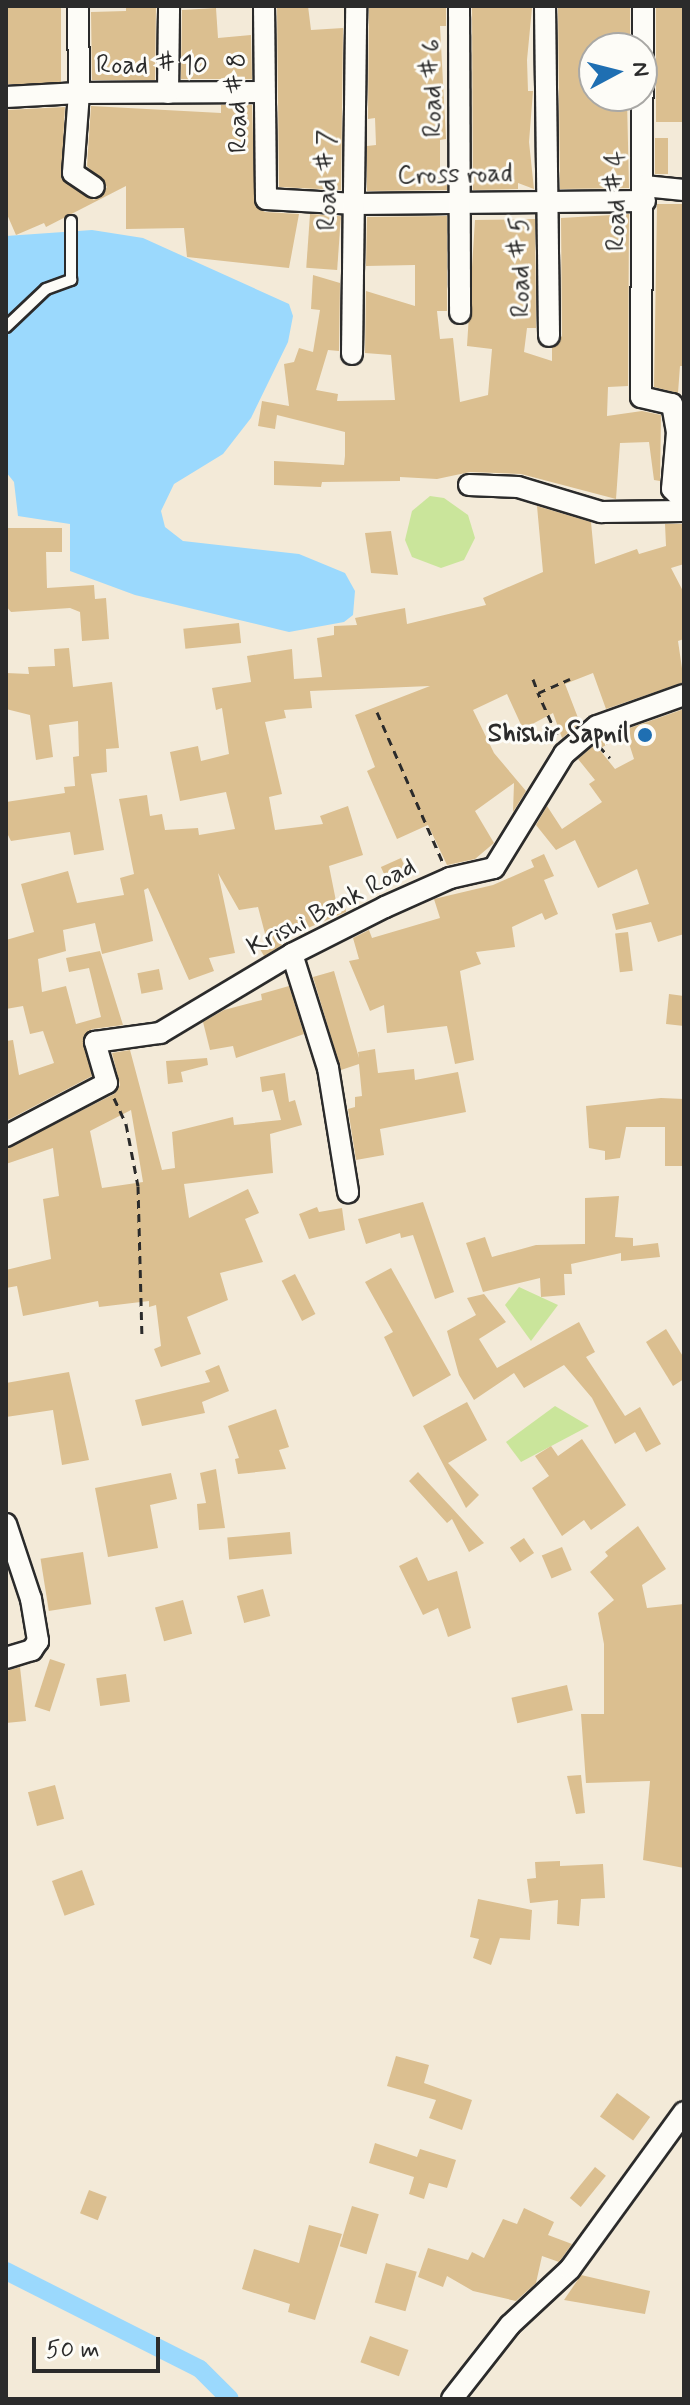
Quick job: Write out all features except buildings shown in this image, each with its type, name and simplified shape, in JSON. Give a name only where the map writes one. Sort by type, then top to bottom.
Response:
[{"type":"street","name":"Road # 10","points":[[78,6],[79,93],[264,92]]},
{"type":"street","points":[[168,93],[169,6]]},
{"type":"street","name":"Road # 8","points":[[264,6],[266,199]]},
{"type":"street","name":"Road # 7","points":[[352,354],[356,6]]},
{"type":"street","name":"Road # 6","points":[[459,6],[460,313]]},
{"type":"street","name":"Road # 5","points":[[545,6],[549,336]]},
{"type":"street","name":"Road # 4","points":[[643,6],[645,194],[641,397],[672,404],[677,432],[672,489],[684,501]]},
{"type":"street","points":[[6,97],[79,93],[73,173],[94,187]]},
{"type":"street","name":"Cross road","points":[[266,199],[356,204],[547,200],[684,190]]},
{"type":"street","points":[[469,485],[518,487],[601,512],[684,511]]},
{"type":"street","name":"Krishi Bank Road","points":[[107,1083],[95,1042],[160,1033],[292,954],[450,878],[494,868],[566,753],[597,726],[684,695]]},
{"type":"street","points":[[292,954],[328,1068],[348,1192]]},
{"type":"street","points":[[6,1136],[107,1083]]},
{"type":"street","points":[[6,1524],[31,1599],[38,1641],[32,1650],[6,1658]]},
{"type":"street","points":[[452,2399],[510,2325],[570,2269],[684,2112]]},
{"type":"lane","points":[[6,327],[46,289],[71,280],[71,221]]},
{"type":"path","points":[[533,679],[566,753]]},
{"type":"path","points":[[538,693],[570,679]]},
{"type":"path","points":[[377,712],[450,878]]},
{"type":"path","points":[[107,1083],[126,1124],[135,1159],[143,1265],[139,1279],[142,1338]]},
{"type":"green space","points":[[430,496],[444,498],[468,515],[475,538],[464,560],[441,568],[412,557],[405,540],[412,511]]},
{"type":"green space","points":[[519,1287],[558,1305],[531,1341],[505,1305]]},
{"type":"green space","points":[[555,1406],[589,1426],[521,1462],[506,1442]]},
{"type":"water","points":[[92,230],[143,238],[289,304],[293,316],[288,342],[251,418],[223,454],[174,484],[161,511],[165,527],[183,541],[299,554],[345,573],[355,591],[353,615],[344,622],[289,632],[135,595],[70,571],[70,524],[18,516],[14,482],[6,472],[6,236]]},
{"type":"waterway","points":[[6,2271],[200,2369],[230,2399]]},
{"type":"place","name":"Shishir Sapnil","points":[[645,735]]}]
